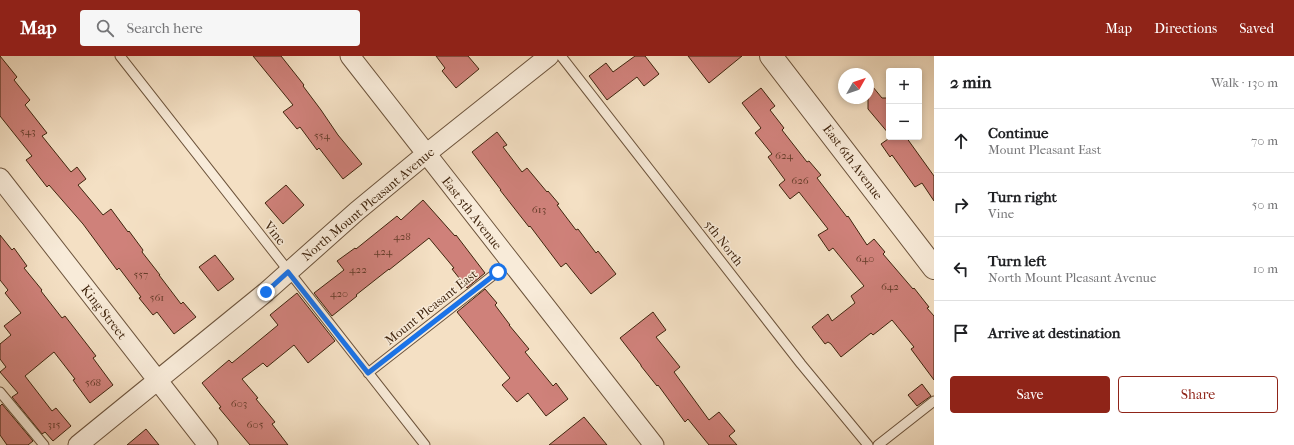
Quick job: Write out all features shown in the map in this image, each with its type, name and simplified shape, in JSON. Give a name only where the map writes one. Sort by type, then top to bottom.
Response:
[{"type":"street","name":"East 5th Avenue","points":[[350,56],[654,445]]},
{"type":"street","name":"North Mount Pleasant Avenue","points":[[78,445],[266,292],[357,211],[426,154],[549,56]]},
{"type":"street","name":"East 6th Avenue","points":[[771,56],[934,268]]},
{"type":"street","name":"King Street","points":[[0,178],[208,445]]},
{"type":"lane","name":"Vine","points":[[120,56],[424,445]]},
{"type":"lane","name":"5th North","points":[[561,56],[801,364],[868,445]]},
{"type":"lane","name":"Mount Pleasant East","points":[[368,373],[510,262]]},
{"type":"lane","points":[[0,392],[44,445]]},
{"type":"lane","points":[[878,445],[934,401]]},
{"type":"building","points":[[0,56],[17,77],[14,80],[30,100],[25,105],[47,133],[42,136],[71,172],[77,167],[86,179],[78,185],[103,215],[111,209],[143,250],[142,252],[181,304],[183,302],[196,317],[174,334],[157,312],[153,315],[139,298],[141,297],[119,268],[117,270],[83,224],[49,185],[47,187],[26,160],[32,156],[0,116]]},
{"type":"building","points":[[253,56],[281,56],[304,85],[303,86],[338,135],[362,164],[343,179],[319,148],[317,150],[300,127],[297,129],[283,112],[293,105]]},
{"type":"building","points":[[436,56],[468,56],[479,69],[456,88],[442,71],[445,68]]},
{"type":"building","points":[[635,56],[645,56],[659,74],[644,86],[637,77],[607,100],[589,76],[606,63],[613,72]]},
{"type":"building","points":[[688,56],[742,56],[709,83]]},
{"type":"building","points":[[761,88],[775,106],[770,110],[784,128],[782,130],[807,162],[809,161],[821,175],[817,178],[847,217],[848,216],[867,245],[874,239],[885,252],[883,254],[929,307],[927,308],[934,316],[934,380],[911,349],[914,347],[892,320],[873,335],[871,333],[841,357],[831,344],[828,342],[825,344],[812,327],[828,314],[832,321],[855,303],[851,296],[864,286],[833,248],[829,251],[818,235],[828,229],[799,192],[790,199],[779,185],[785,180],[768,157],[772,154],[755,133],[761,128],[742,103]]},
{"type":"building","points":[[874,88],[882,98],[886,98],[886,130],[868,109],[868,104],[874,104]]},
{"type":"building","points":[[497,132],[507,145],[503,147],[522,172],[527,168],[559,204],[557,205],[576,230],[578,229],[596,253],[598,251],[616,274],[591,294],[566,263],[561,267],[472,152]]},
{"type":"building","points":[[887,140],[908,140],[934,176],[934,201],[922,183],[915,187],[892,155],[890,157],[881,144]]},
{"type":"building","points":[[286,185],[304,205],[283,224],[265,203]]},
{"type":"building","points":[[423,200],[455,236],[456,235],[485,273],[467,288],[452,269],[454,268],[429,238],[356,295],[357,296],[332,316],[314,293],[344,270],[337,261],[355,248],[356,249],[397,216],[401,220]]},
{"type":"building","points":[[0,235],[12,250],[14,248],[27,266],[24,268],[62,318],[65,316],[96,356],[93,358],[113,385],[90,403],[73,380],[75,379],[54,352],[25,376],[52,411],[56,408],[71,426],[53,441],[45,432],[42,434],[12,397],[18,393],[0,372],[6,367],[0,359],[0,344],[11,335],[4,326],[21,313],[5,293],[8,290],[0,280]]},
{"type":"building","points":[[215,255],[234,279],[218,291],[199,267]]},
{"type":"building","points":[[485,289],[497,303],[495,305],[509,325],[529,349],[525,352],[553,386],[556,383],[568,399],[546,416],[528,393],[517,402],[502,385],[510,378],[457,312]]},
{"type":"building","points":[[297,293],[335,341],[308,363],[294,345],[267,367],[263,363],[242,379],[275,422],[272,424],[288,445],[250,445],[219,408],[221,407],[202,383],[229,360],[232,363],[278,325],[270,315]]},
{"type":"building","points":[[653,312],[666,330],[656,337],[680,367],[674,372],[709,420],[719,412],[735,431],[729,436],[737,445],[709,445],[688,419],[685,422],[658,385],[657,386],[620,338]]},
{"type":"building","points":[[922,384],[931,396],[917,406],[908,395]]},
{"type":"building","points":[[2,404],[33,441],[28,445],[7,445],[0,435],[0,406]]},
{"type":"building","points":[[584,417],[607,445],[549,445]]},
{"type":"building","points":[[146,429],[159,445],[127,445]]},
{"type":"route","points":[[266,292],[288,272],[368,373],[498,272]]}]
